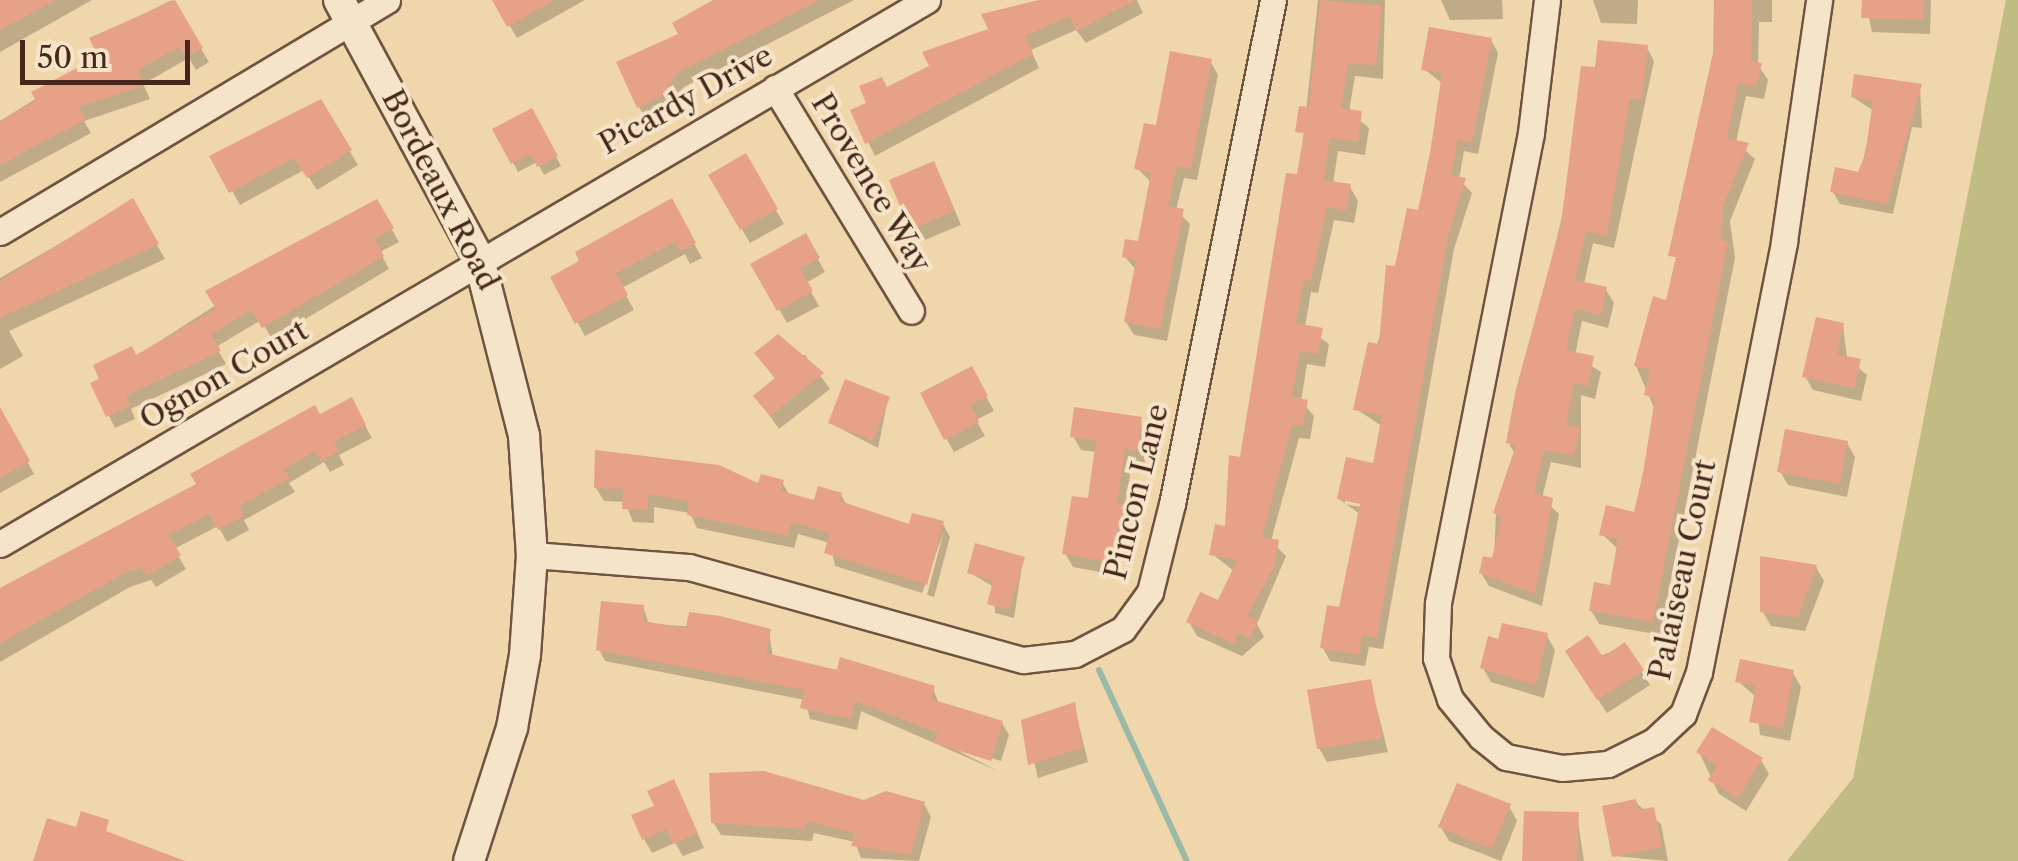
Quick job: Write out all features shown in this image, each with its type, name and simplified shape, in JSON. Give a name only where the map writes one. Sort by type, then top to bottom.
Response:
[{"type":"street","points":[[0,232],[345,10],[386,0]]},
{"type":"street","name":"Picardy Drive","points":[[479,259],[926,0]]},
{"type":"street","name":"Pincon Lane","points":[[532,555],[689,567],[1022,660],[1075,654],[1123,629],[1150,592],[1172,504],[1273,0]]},
{"type":"street","name":"Palaiseau Court","points":[[1547,0],[1436,658],[1450,699],[1482,737],[1506,757],[1562,768],[1608,764],[1654,741],[1682,714],[1699,672],[1784,241],[1819,0]]},
{"type":"street","name":"Bordeaux Road","points":[[345,10],[479,259],[510,359],[532,555],[512,728],[469,861]]},
{"type":"street","name":"Provence Way","points":[[775,88],[911,312]]},
{"type":"street","name":"Ognon Court","points":[[0,544],[479,259]]},
{"type":"shaded area","points":[[2006,0],[2018,0],[2018,861],[1787,861],[1853,778]]},
{"type":"building","points":[[0,0],[56,0],[0,30]]},
{"type":"building","points":[[175,0],[203,48],[186,58],[179,47],[138,70],[145,85],[79,107],[86,119],[0,165],[0,121],[36,101],[31,92],[98,57],[89,38]]},
{"type":"building","points":[[492,0],[555,0],[507,27]]},
{"type":"building","points":[[713,0],[820,0],[677,73],[661,97],[637,108],[616,62],[678,34],[672,23]]},
{"type":"building","points":[[1039,0],[1136,0],[1076,31],[1070,16],[1025,36],[1033,54],[865,144],[850,110],[866,103],[859,86],[882,77],[887,87],[929,66],[922,52],[988,29],[981,14]]},
{"type":"building","points":[[1320,0],[1382,6],[1376,66],[1348,63],[1341,108],[1362,111],[1358,142],[1330,138],[1324,180],[1351,184],[1347,210],[1327,207],[1311,281],[1304,279],[1296,323],[1323,328],[1318,354],[1300,351],[1292,397],[1308,400],[1303,426],[1292,425],[1262,537],[1279,540],[1274,567],[1247,616],[1258,621],[1250,639],[1238,633],[1234,644],[1186,622],[1200,592],[1218,600],[1237,560],[1209,555],[1215,524],[1225,526],[1229,455],[1240,457],[1286,173],[1297,174],[1304,133],[1295,132],[1299,106],[1309,107]]},
{"type":"building","points":[[1714,0],[1752,0],[1751,61],[1762,63],[1756,86],[1738,83],[1727,138],[1749,143],[1723,206],[1721,240],[1728,242],[1653,622],[1589,611],[1594,582],[1610,585],[1618,539],[1599,535],[1606,505],[1634,512],[1643,473],[1655,398],[1644,395],[1650,370],[1634,366],[1653,296],[1666,300],[1676,257],[1668,256],[1713,53]]},
{"type":"building","points":[[1862,0],[1924,0],[1923,20],[1861,18]]},
{"type":"building","points":[[1429,27],[1492,38],[1472,143],[1458,140],[1451,175],[1466,178],[1448,236],[1377,638],[1362,635],[1359,655],[1320,648],[1327,605],[1339,607],[1360,504],[1337,499],[1346,457],[1373,463],[1382,415],[1353,410],[1368,342],[1379,344],[1386,265],[1395,266],[1407,208],[1418,210],[1430,153],[1442,73],[1421,70]]},
{"type":"building","points":[[1598,40],[1648,45],[1642,99],[1630,98],[1607,236],[1586,231],[1575,280],[1607,287],[1601,315],[1575,309],[1566,350],[1594,356],[1588,386],[1574,383],[1566,425],[1580,427],[1574,456],[1544,450],[1534,493],[1553,498],[1535,594],[1479,573],[1483,556],[1492,558],[1502,516],[1493,513],[1516,445],[1506,443],[1516,389],[1561,224],[1581,66],[1595,67]]},
{"type":"building","points":[[1170,51],[1212,59],[1191,169],[1177,166],[1168,206],[1184,209],[1160,329],[1124,322],[1136,260],[1122,257],[1125,239],[1138,241],[1151,173],[1134,169],[1144,123],[1156,125]]},
{"type":"building","points":[[1854,74],[1922,84],[1887,204],[1830,192],[1835,167],[1858,172],[1865,155],[1873,101],[1851,97]]},
{"type":"building","points":[[321,99],[352,150],[307,178],[294,158],[229,193],[209,156]]},
{"type":"building","points":[[532,108],[558,156],[537,167],[531,154],[511,164],[492,129]]},
{"type":"building","points":[[746,153],[778,209],[740,230],[708,175]]},
{"type":"building","points":[[934,161],[955,211],[910,230],[889,180]]},
{"type":"building","points":[[133,198],[159,244],[0,318],[0,281]]},
{"type":"building","points":[[672,198],[696,243],[680,251],[675,242],[616,273],[628,295],[575,324],[550,277],[579,261],[575,252]]},
{"type":"building","points":[[377,199],[394,228],[375,239],[384,256],[262,328],[251,310],[211,334],[221,351],[126,396],[130,406],[106,417],[90,383],[99,379],[93,365],[132,346],[136,355],[216,309],[205,291]]},
{"type":"building","points":[[806,233],[820,258],[800,268],[813,291],[777,311],[750,264]]},
{"type":"building","points":[[1816,317],[1844,323],[1837,354],[1861,359],[1854,388],[1802,377]]},
{"type":"building","points":[[778,334],[824,373],[770,416],[753,396],[775,378],[754,353]]},
{"type":"building","points":[[972,366],[988,396],[971,405],[979,422],[944,440],[920,393]]},
{"type":"building","points":[[845,379],[890,397],[873,441],[828,423]]},
{"type":"building","points":[[352,397],[366,425],[334,441],[339,451],[321,461],[315,451],[284,469],[290,478],[239,506],[244,516],[218,530],[209,514],[168,535],[181,555],[147,576],[141,568],[123,574],[0,643],[0,588],[196,484],[190,474],[315,405],[320,414]]},
{"type":"building","points":[[0,407],[30,461],[0,478]]},
{"type":"building","points":[[1074,407],[1142,417],[1138,451],[1125,449],[1117,504],[1126,505],[1108,562],[1062,554],[1072,496],[1088,498],[1096,440],[1070,437]]},
{"type":"building","points":[[1785,429],[1848,441],[1840,484],[1777,472]]},
{"type":"building","points":[[595,450],[719,465],[758,483],[761,474],[784,480],[781,491],[814,500],[818,486],[842,493],[840,501],[909,524],[912,513],[944,521],[927,585],[824,553],[830,533],[791,522],[788,536],[687,515],[689,501],[648,494],[648,510],[622,509],[623,489],[594,488]]},
{"type":"building","points":[[975,543],[1025,557],[1009,610],[987,604],[993,581],[967,573]]},
{"type":"building","points":[[1760,556],[1817,565],[1798,618],[1760,612]]},
{"type":"building","points":[[601,601],[644,605],[643,621],[686,628],[689,612],[720,616],[771,629],[766,653],[837,670],[840,657],[935,686],[931,699],[1003,721],[991,761],[934,743],[938,733],[855,701],[851,719],[800,708],[804,690],[596,650]]},
{"type":"building","points":[[1502,623],[1548,633],[1536,685],[1480,668],[1488,636],[1498,639]]},
{"type":"building","points":[[1588,635],[1603,657],[1625,642],[1644,670],[1597,700],[1565,651]]},
{"type":"building","points":[[1740,659],[1794,670],[1783,728],[1749,722],[1756,686],[1735,682]]},
{"type":"building","points":[[1371,679],[1382,738],[1317,749],[1307,690]]},
{"type":"building","points":[[1075,702],[1082,748],[1028,765],[1021,720]]},
{"type":"building","points":[[1712,727],[1763,758],[1738,798],[1708,780],[1717,765],[1696,752]]},
{"type":"building","points":[[764,771],[864,800],[886,791],[925,802],[911,855],[851,846],[855,833],[807,821],[806,829],[711,823],[709,773]]},
{"type":"building","points":[[674,779],[698,833],[673,844],[667,829],[642,840],[631,815],[654,806],[647,791]]},
{"type":"building","points":[[1457,783],[1511,804],[1492,849],[1438,827]]},
{"type":"building","points":[[1636,799],[1638,810],[1654,807],[1662,847],[1612,857],[1602,806]]},
{"type":"building","points":[[81,811],[109,820],[106,831],[185,861],[33,861],[47,818],[76,827]]},
{"type":"building","points":[[1524,811],[1579,812],[1577,861],[1522,861]]},
{"type":"waterway","points":[[1099,670],[1187,861]]}]
